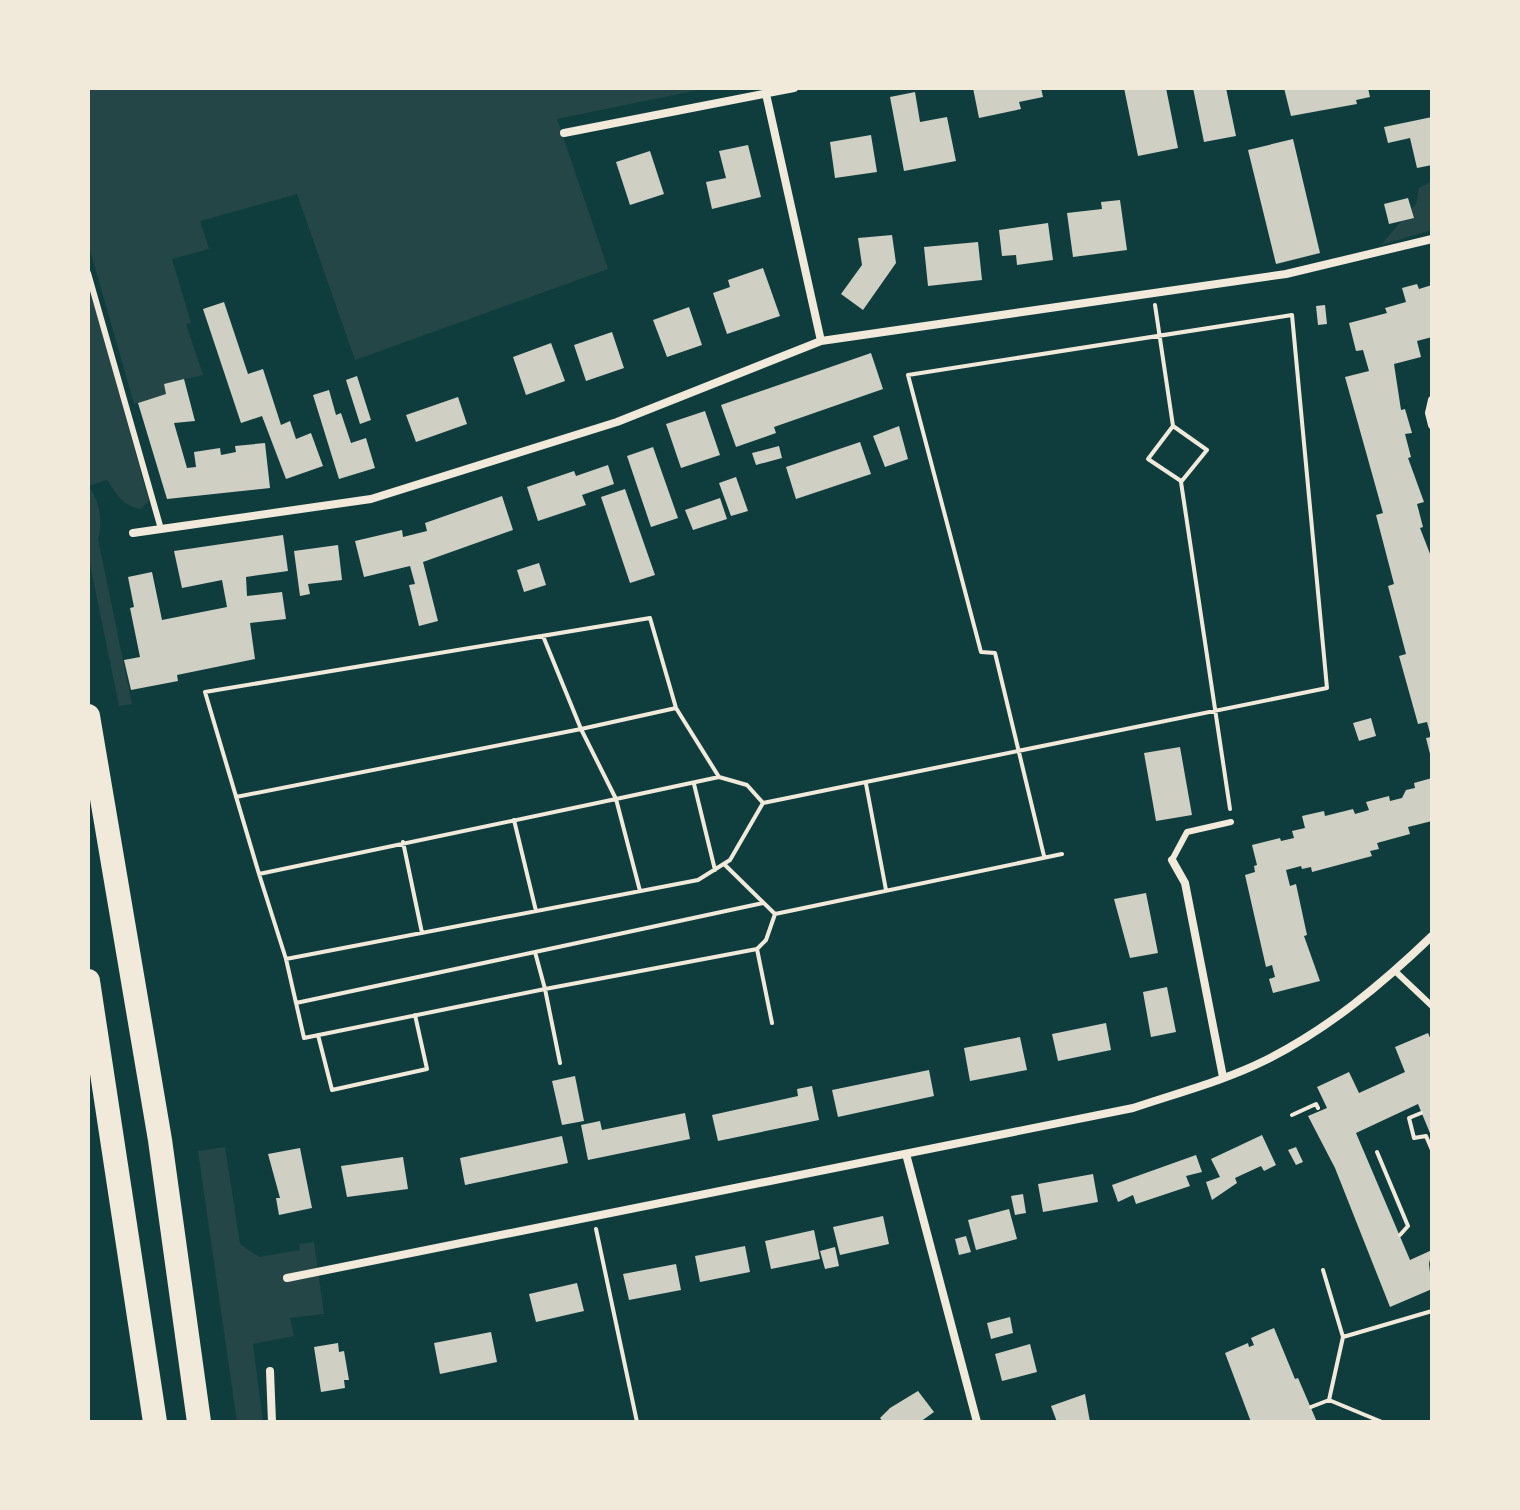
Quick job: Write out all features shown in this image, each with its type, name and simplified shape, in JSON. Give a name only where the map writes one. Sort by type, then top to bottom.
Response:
[{"type":"highway","points":[[88,716],[147,1053],[199,1422]]},
{"type":"highway","points":[[88,981],[155,1422]]},
{"type":"street","points":[[564,133],[794,88]]},
{"type":"street","points":[[766,94],[821,341]]},
{"type":"street","points":[[133,533],[371,499],[617,422],[821,341],[1286,274],[1432,239]]},
{"type":"street","points":[[1432,400],[1429,413],[1432,425]]},
{"type":"street","points":[[1172,860],[1185,883],[1223,1077]]},
{"type":"street","points":[[287,1278],[1133,1108],[1264,1061],[1320,1030],[1395,971],[1432,936]]},
{"type":"street","points":[[906,1154],[977,1422]]},
{"type":"street","points":[[270,1371],[272,1422]]},
{"type":"lane","points":[[88,273],[161,529]]},
{"type":"lane","points":[[1172,860],[1187,832],[1231,822]]},
{"type":"lane","points":[[1395,971],[1432,1006]]},
{"type":"path","points":[[1153,295],[1173,426],[1148,459],[1181,482],[1231,822]]},
{"type":"path","points":[[763,803],[1020,753],[1327,688],[1292,315],[908,375],[981,652],[995,653],[1020,753],[1044,856]]},
{"type":"path","points":[[1173,426],[1207,450],[1181,482]]},
{"type":"path","points":[[719,777],[676,708],[650,618],[205,692],[286,959],[304,1038],[757,949],[766,940],[775,914]]},
{"type":"path","points":[[543,636],[581,729],[616,799],[640,891]]},
{"type":"path","points":[[236,797],[676,708]]},
{"type":"path","points":[[259,874],[719,777],[747,785],[763,803]]},
{"type":"path","points":[[694,784],[715,870]]},
{"type":"path","points":[[866,784],[886,890]]},
{"type":"path","points":[[286,959],[698,880],[725,865],[743,843],[763,803]]},
{"type":"path","points":[[514,820],[536,911]]},
{"type":"path","points":[[403,842],[422,933]]},
{"type":"path","points":[[775,914],[1062,854]]},
{"type":"path","points":[[725,865],[775,914]]},
{"type":"path","points":[[296,1003],[763,903]]},
{"type":"path","points":[[757,949],[772,1023]]},
{"type":"path","points":[[535,952],[560,1063]]},
{"type":"path","points":[[318,1035],[332,1090],[427,1069],[415,1015]]},
{"type":"path","points":[[1292,1115],[1316,1104],[1318,1108]]},
{"type":"path","points":[[1421,1113],[1409,1118],[1414,1138],[1426,1136],[1432,1150]]},
{"type":"path","points":[[1377,1152],[1408,1226],[1400,1235]]},
{"type":"path","points":[[594,1217],[637,1422]]},
{"type":"path","points":[[1323,1270],[1343,1337],[1329,1400]]},
{"type":"path","points":[[1343,1337],[1432,1311]]},
{"type":"path","points":[[1311,1407],[1329,1400],[1382,1422]]},
{"type":"shaded area","points":[[88,88],[708,88],[557,119],[608,269],[355,360],[297,194],[200,221],[209,249],[172,259],[191,323],[186,324],[203,375],[164,384],[166,394],[134,404],[88,243]]},
{"type":"shaded area","points":[[1432,181],[1432,230],[1381,245],[1416,204],[1419,188]]},
{"type":"shaded area","points":[[88,282],[149,501],[141,509],[125,503],[107,480],[88,486]]},
{"type":"shaded area","points":[[88,486],[99,511],[98,539],[132,704],[119,706],[88,554]]},
{"type":"shaded area","points":[[225,1147],[240,1244],[259,1257],[300,1250],[299,1244],[314,1242],[324,1314],[290,1318],[294,1336],[253,1344],[263,1422],[237,1422],[198,1151]]},
{"type":"building","points":[[973,88],[1041,88],[1043,97],[1019,102],[1021,109],[979,118]]},
{"type":"building","points":[[1124,88],[1166,88],[1178,148],[1138,156]]},
{"type":"building","points":[[1193,88],[1226,88],[1236,136],[1204,142]]},
{"type":"building","points":[[1284,88],[1368,88],[1370,97],[1356,100],[1357,104],[1291,116]]},
{"type":"building","points":[[915,92],[920,122],[947,117],[956,161],[904,171],[890,97]]},
{"type":"building","points":[[1432,117],[1432,165],[1417,168],[1410,138],[1388,143],[1384,127]]},
{"type":"building","points":[[871,135],[877,172],[835,178],[830,142]]},
{"type":"building","points":[[1293,139],[1320,253],[1276,264],[1248,150]]},
{"type":"building","points":[[748,145],[761,197],[712,209],[706,182],[726,178],[719,151]]},
{"type":"building","points":[[650,151],[664,194],[630,205],[616,162]]},
{"type":"building","points":[[1408,198],[1414,218],[1389,224],[1384,204]]},
{"type":"building","points":[[1120,200],[1127,250],[1073,257],[1067,213],[1102,209],[1101,202]]},
{"type":"building","points":[[1048,223],[1053,260],[1017,265],[1016,255],[1002,256],[999,230]]},
{"type":"building","points":[[892,235],[896,263],[863,310],[841,294],[862,265],[858,238]]},
{"type":"building","points":[[978,242],[982,280],[928,286],[924,247]]},
{"type":"building","points":[[763,268],[780,316],[727,334],[713,293],[730,287],[728,280]]},
{"type":"building","points":[[1417,284],[1419,289],[1432,285],[1432,337],[1417,341],[1421,357],[1394,364],[1401,410],[1405,409],[1412,433],[1405,434],[1411,457],[1408,458],[1424,502],[1417,504],[1423,527],[1420,528],[1432,559],[1431,758],[1426,738],[1431,737],[1427,722],[1418,724],[1399,656],[1406,654],[1388,586],[1394,584],[1376,515],[1383,513],[1345,377],[1369,371],[1363,350],[1356,351],[1349,323],[1387,313],[1385,308],[1406,302],[1402,288]]},
{"type":"building","points":[[224,302],[248,374],[263,369],[281,425],[290,421],[296,439],[311,433],[323,466],[286,479],[262,416],[241,423],[203,309]]},
{"type":"building","points":[[1325,305],[1327,324],[1318,325],[1316,306]]},
{"type":"building","points":[[689,307],[702,345],[667,357],[653,320]]},
{"type":"building","points":[[612,332],[624,368],[586,381],[574,345]]},
{"type":"building","points":[[551,343],[565,381],[526,395],[513,357]]},
{"type":"building","points":[[871,353],[883,389],[774,427],[776,433],[736,447],[721,405]]},
{"type":"building","points":[[357,376],[371,420],[360,424],[346,380]]},
{"type":"building","points":[[184,379],[195,421],[174,423],[187,468],[196,467],[194,452],[220,448],[221,455],[236,452],[235,446],[265,443],[270,488],[167,499],[138,403],[166,394],[164,384]]},
{"type":"building","points":[[329,390],[336,415],[341,413],[351,443],[366,438],[375,468],[339,479],[313,395]]},
{"type":"building","points":[[458,397],[467,424],[416,442],[406,415]]},
{"type":"building","points":[[705,411],[720,455],[681,468],[666,424]]},
{"type":"building","points":[[899,426],[908,459],[885,467],[873,436]]},
{"type":"building","points":[[860,442],[871,474],[796,499],[786,467]]},
{"type":"building","points":[[779,446],[782,458],[756,465],[752,453]]},
{"type":"building","points":[[653,447],[678,518],[651,527],[627,456]]},
{"type":"building","points":[[608,465],[614,484],[582,495],[586,505],[538,521],[527,487],[574,471],[576,476]]},
{"type":"building","points":[[736,477],[748,511],[731,516],[719,483]]},
{"type":"building","points":[[625,489],[655,575],[630,583],[601,497]]},
{"type":"building","points":[[502,496],[513,530],[423,562],[438,621],[419,626],[409,585],[415,584],[410,566],[364,577],[355,541],[402,530],[403,537],[427,531],[425,523]]},
{"type":"building","points":[[720,498],[727,519],[693,530],[685,510]]},
{"type":"building","points":[[283,535],[288,571],[246,577],[247,596],[282,592],[286,619],[250,623],[255,659],[177,675],[178,681],[131,690],[124,660],[140,657],[130,608],[134,607],[128,577],[152,572],[162,620],[227,607],[222,580],[182,588],[174,551]]},
{"type":"building","points":[[338,545],[342,580],[308,584],[310,594],[300,596],[294,551]]},
{"type":"building","points":[[539,563],[546,585],[524,592],[517,570]]},
{"type":"building","points":[[1371,718],[1376,736],[1359,741],[1353,723]]},
{"type":"building","points":[[1180,747],[1192,815],[1156,821],[1144,753]]},
{"type":"building","points":[[1432,778],[1432,821],[1408,827],[1410,834],[1377,843],[1379,849],[1370,851],[1372,856],[1312,872],[1311,867],[1302,869],[1301,866],[1286,870],[1290,886],[1296,884],[1307,935],[1304,936],[1320,981],[1273,993],[1269,979],[1275,977],[1272,965],[1266,967],[1245,875],[1255,872],[1254,866],[1257,865],[1252,845],[1294,838],[1292,831],[1305,828],[1302,816],[1324,811],[1325,816],[1353,809],[1355,814],[1369,810],[1366,802],[1389,796],[1390,801],[1402,798],[1406,790],[1415,788],[1414,783]]},
{"type":"building","points":[[1146,893],[1158,953],[1130,958],[1114,899]]},
{"type":"building","points":[[1167,987],[1176,1032],[1151,1037],[1143,992]]},
{"type":"building","points":[[1106,1023],[1111,1050],[1058,1061],[1052,1034]]},
{"type":"building","points":[[1428,1033],[1432,1042],[1432,1138],[1418,1104],[1356,1133],[1410,1260],[1432,1250],[1429,1264],[1432,1289],[1390,1307],[1335,1168],[1308,1116],[1327,1108],[1317,1087],[1349,1072],[1359,1093],[1405,1072],[1395,1047]]},
{"type":"building","points":[[1020,1037],[1027,1070],[970,1081],[964,1048]]},
{"type":"building","points":[[929,1070],[934,1096],[838,1117],[832,1090]]},
{"type":"building","points":[[575,1076],[584,1121],[562,1125],[552,1081]]},
{"type":"building","points":[[812,1086],[819,1120],[718,1141],[712,1115],[798,1096],[797,1089]]},
{"type":"building","points":[[685,1113],[690,1139],[588,1160],[581,1125],[600,1121],[602,1130]]},
{"type":"building","points":[[1262,1135],[1276,1165],[1264,1171],[1261,1166],[1235,1178],[1237,1183],[1212,1200],[1206,1182],[1220,1177],[1211,1159]]},
{"type":"building","points":[[562,1136],[568,1163],[465,1185],[460,1158]]},
{"type":"building","points":[[1296,1147],[1303,1162],[1296,1165],[1288,1150]]},
{"type":"building","points":[[300,1148],[312,1208],[279,1215],[276,1198],[280,1198],[268,1154]]},
{"type":"building","points":[[1196,1155],[1202,1172],[1186,1176],[1190,1186],[1136,1204],[1133,1195],[1118,1202],[1112,1185]]},
{"type":"building","points":[[403,1157],[408,1189],[347,1197],[341,1166]]},
{"type":"building","points":[[1093,1174],[1098,1202],[1043,1212],[1038,1184]]},
{"type":"building","points":[[1023,1194],[1026,1213],[1015,1215],[1011,1196]]},
{"type":"building","points":[[1009,1209],[1017,1239],[976,1250],[968,1220]]},
{"type":"building","points":[[883,1216],[889,1244],[840,1255],[833,1227]]},
{"type":"building","points":[[814,1230],[820,1259],[771,1269],[765,1241]]},
{"type":"building","points":[[966,1236],[971,1252],[959,1255],[955,1239]]},
{"type":"building","points":[[745,1246],[750,1272],[700,1282],[695,1256]]},
{"type":"building","points":[[835,1247],[839,1266],[825,1269],[820,1251]]},
{"type":"building","points":[[676,1264],[681,1290],[629,1300],[623,1274]]},
{"type":"building","points":[[577,1283],[584,1311],[536,1322],[529,1294]]},
{"type":"building","points":[[1010,1317],[1013,1333],[991,1339],[987,1323]]},
{"type":"building","points":[[1274,1328],[1317,1422],[1251,1422],[1225,1353],[1248,1343],[1249,1347],[1254,1345],[1251,1338]]},
{"type":"building","points":[[491,1332],[497,1362],[440,1374],[434,1343]]},
{"type":"building","points":[[338,1343],[339,1352],[344,1351],[349,1380],[344,1380],[345,1388],[321,1392],[314,1347]]},
{"type":"building","points":[[1030,1344],[1037,1372],[1002,1381],[995,1354]]},
{"type":"building","points":[[918,1391],[934,1412],[920,1422],[883,1422],[880,1418],[890,1408]]},
{"type":"building","points":[[1085,1394],[1090,1422],[1057,1422],[1051,1406]]}]
